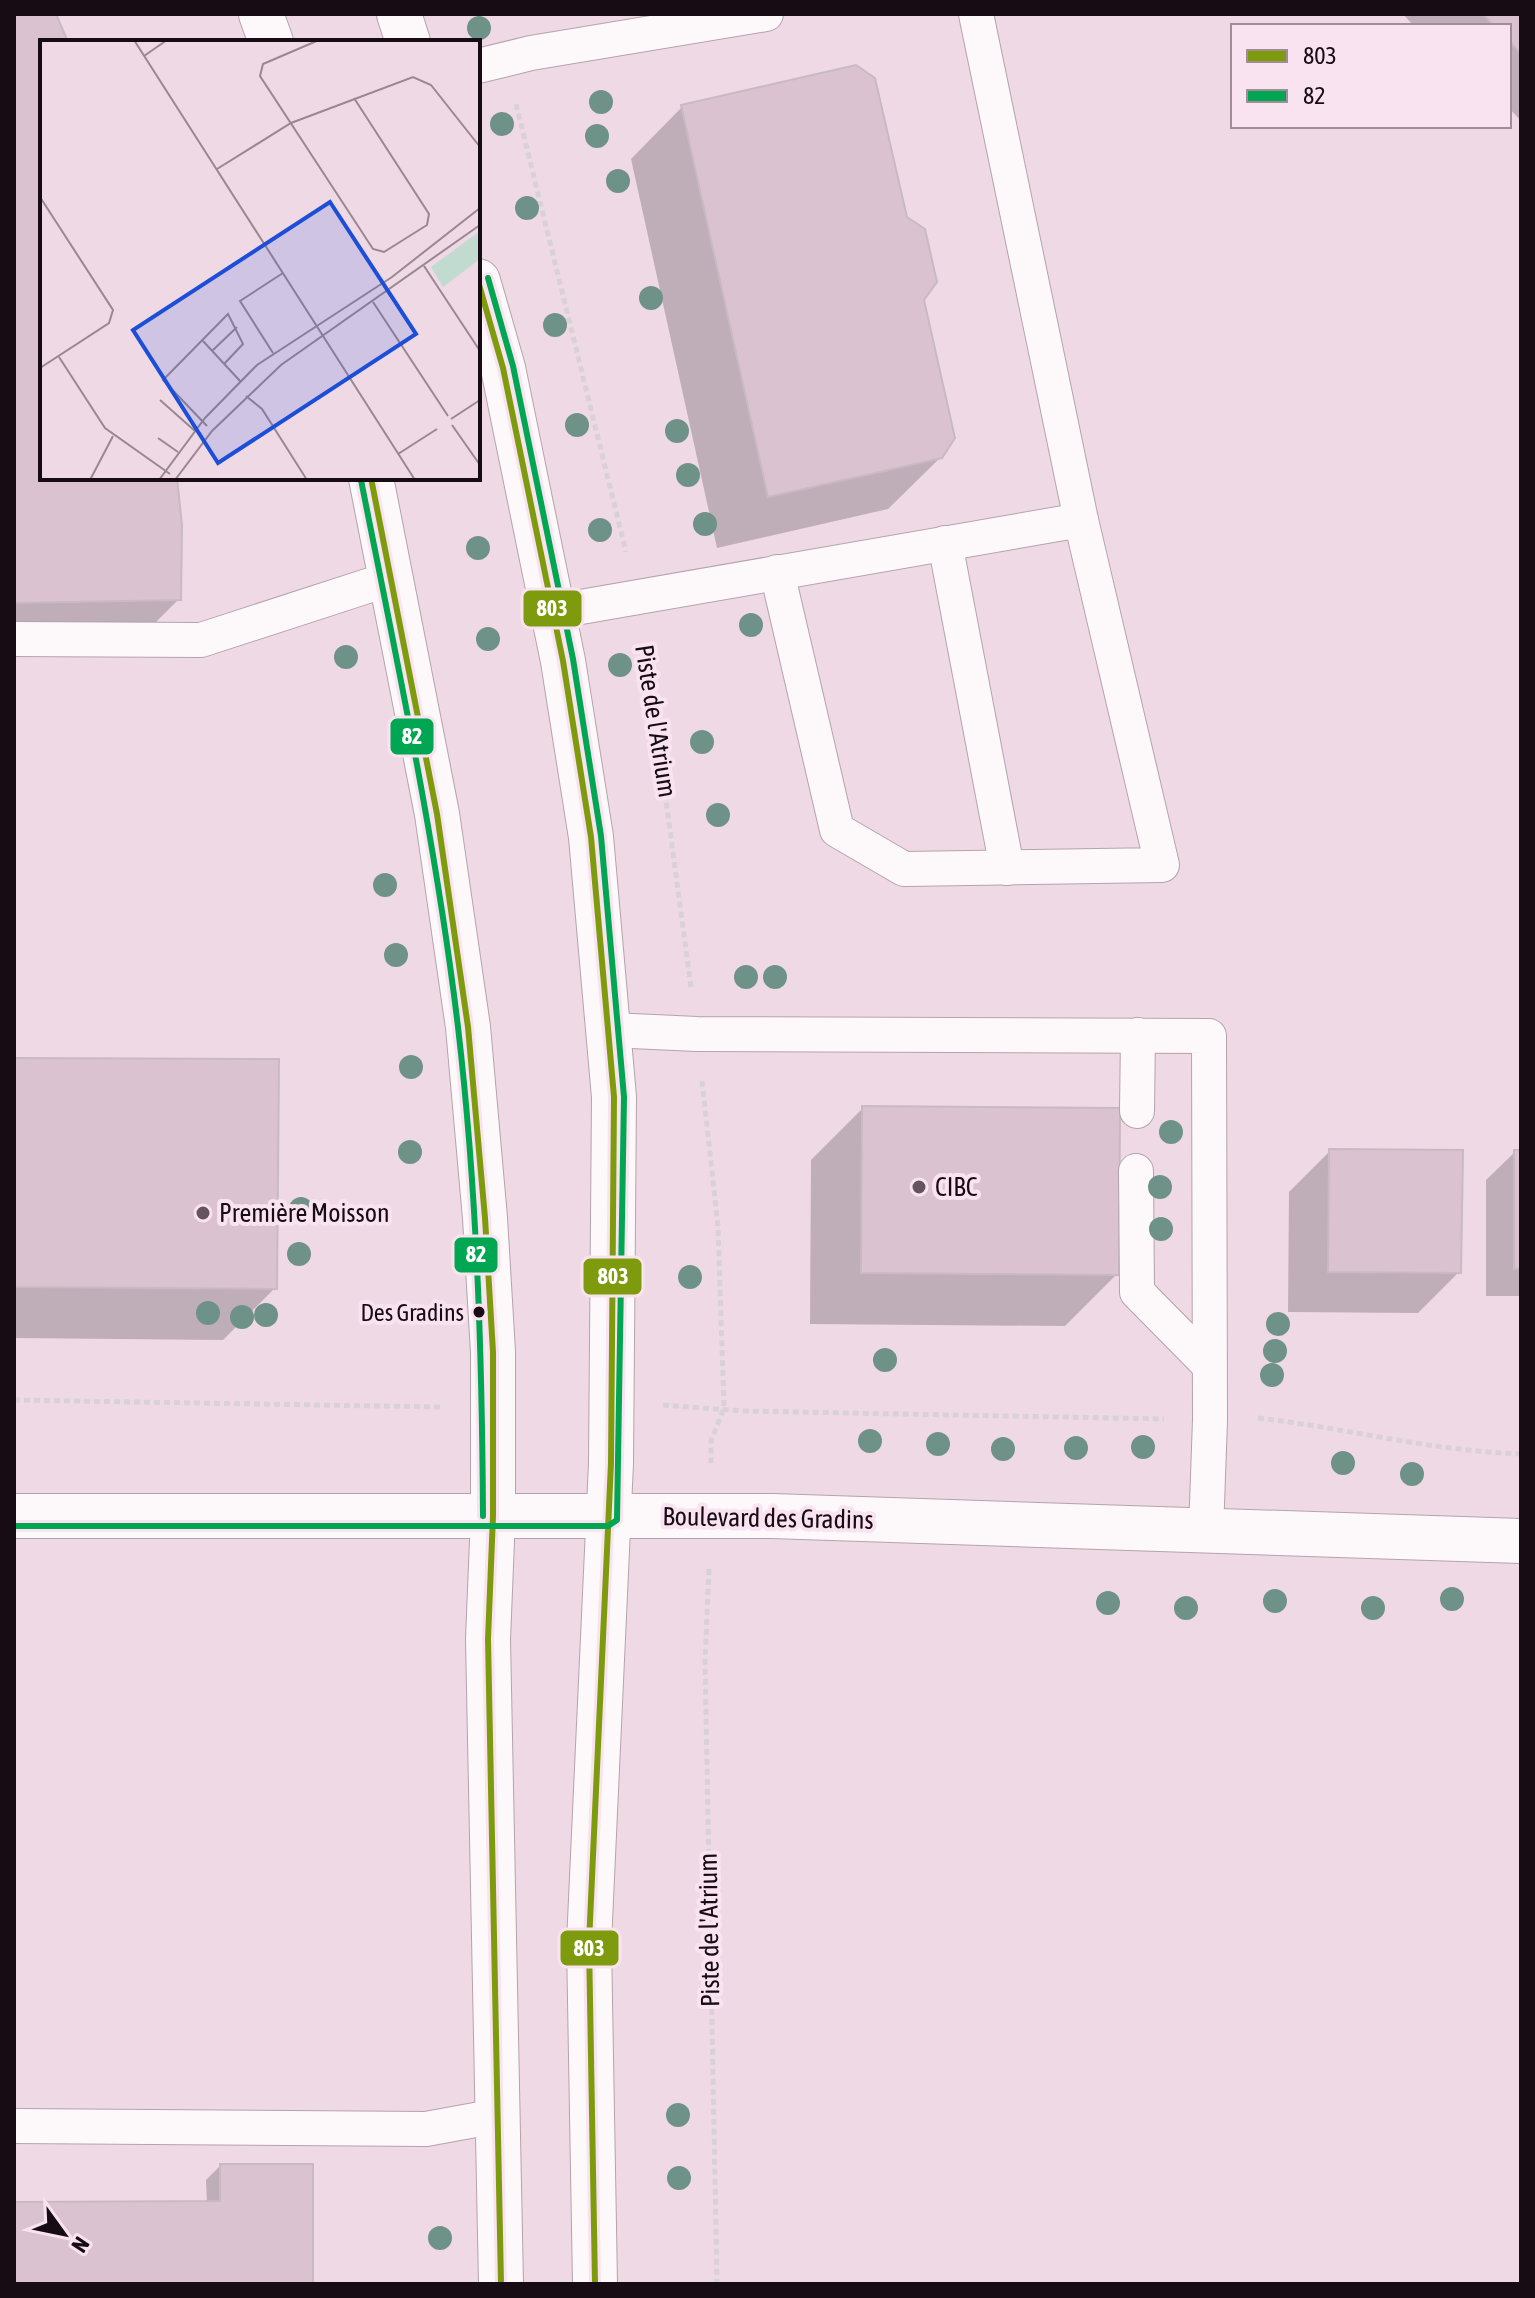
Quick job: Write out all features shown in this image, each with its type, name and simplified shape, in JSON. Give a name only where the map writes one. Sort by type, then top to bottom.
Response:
[{"type":"main road","points":[[261,14],[270,40]]},
{"type":"main road","points":[[399,14],[407,40]]},
{"type":"main road","points":[[480,288],[503,368],[552,612],[591,837],[614,1097],[608,1516],[589,1943],[595,2284]]},
{"type":"main road","points":[[371,480],[437,814],[468,1027],[492,1313],[493,1516],[488,1639],[501,2284]]},
{"type":"main road","name":"Boulevard des Gradins","points":[[14,1516],[772,1516],[1521,1541]]},
{"type":"lane","points":[[491,63],[766,14]]},
{"type":"lane","points":[[777,572],[837,830],[904,869],[1162,865],[1081,520],[976,14]]},
{"type":"lane","points":[[552,612],[1081,520]]},
{"type":"lane","points":[[945,543],[1007,868]]},
{"type":"lane","points":[[14,639],[201,640],[392,578]]},
{"type":"lane","points":[[610,1030],[697,1034],[1209,1036],[1210,1420],[1206,1532]]},
{"type":"lane","points":[[1137,1111],[1138,1035]]},
{"type":"lane","points":[[1136,1171],[1137,1292],[1209,1365]]},
{"type":"lane","points":[[14,2126],[426,2129],[497,2116]]},
{"type":"path","name":"Piste de l'Atrium","points":[[491,63],[638,598],[671,817],[718,1226],[724,1408],[711,1441]]},
{"type":"path","points":[[14,1400],[413,1408]]},
{"type":"path","points":[[674,1405],[744,1411],[1210,1420],[1250,1417],[1349,1429],[1436,1447],[1521,1454]]},
{"type":"path","name":"Piste de l'Atrium","points":[[709,1577],[705,1676],[717,2284]]},
{"type":"building","points":[[14,14],[56,14],[67,40],[40,40],[40,480],[177,480],[182,525],[181,600],[14,603]]},
{"type":"building","points":[[1483,14],[1521,14],[1521,54],[1511,43],[1511,24],[1492,24]]},
{"type":"building","points":[[856,65],[875,78],[907,217],[925,229],[937,282],[924,300],[955,438],[942,458],[768,497],[681,105]]},
{"type":"building","points":[[14,1058],[279,1059],[277,1289],[14,1287]]},
{"type":"building","points":[[862,1106],[1120,1108],[1119,1275],[861,1273]]},
{"type":"building","points":[[1329,1149],[1463,1150],[1461,1273],[1328,1272]]},
{"type":"building","points":[[1514,1150],[1521,1150],[1521,1268],[1514,1269]]},
{"type":"building","points":[[220,2164],[313,2164],[313,2284],[14,2284],[14,2202],[220,2201]]},
{"type":"transit line","name":"82","points":[[14,1526],[608,1526],[617,1520],[624,1097],[601,836],[573,659],[513,366],[488,278]]},
{"type":"transit line","name":"803","points":[[480,288],[503,368],[563,661],[591,837],[614,1097],[611,1463],[589,1943],[595,2284]]},
{"type":"transit line","name":"82","points":[[361,480],[427,821],[458,1027],[470,1149],[477,1272],[483,1516]]},
{"type":"transit line","name":"803","points":[[371,480],[437,814],[468,1027],[485,1218],[493,1352],[493,1516],[488,1639],[501,2284]]},
{"type":"place","name":"CIBC","points":[[919,1187]]},
{"type":"place","name":"Première Moisson","points":[[203,1213]]},
{"type":"place","name":"Des Gradins","points":[[479,1312]]}]
